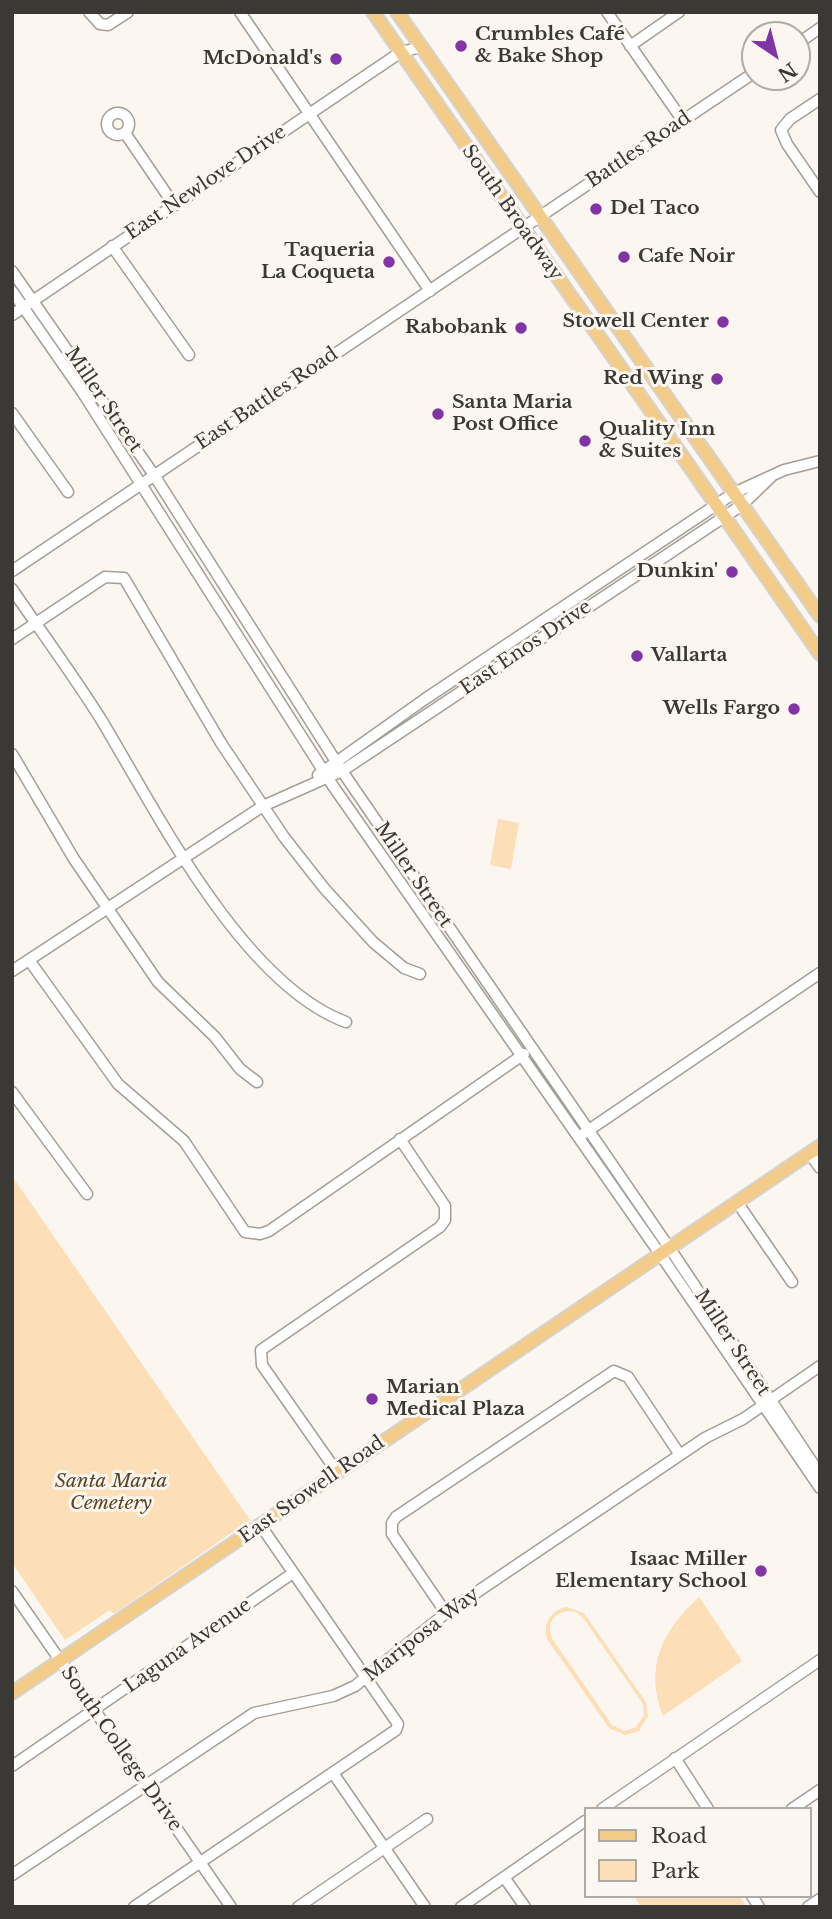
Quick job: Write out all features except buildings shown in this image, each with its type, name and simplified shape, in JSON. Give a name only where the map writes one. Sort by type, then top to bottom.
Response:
[{"type":"main road","name":"South Broadway","points":[[373,12],[820,654]]},
{"type":"main road","name":"South Broadway","points":[[397,12],[820,616]]},
{"type":"main road","name":"East Stowell Road","points":[[12,1693],[814,1150]]},
{"type":"street","points":[[89,12],[100,24],[108,25],[128,12]]},
{"type":"street","points":[[240,12],[430,291]]},
{"type":"street","points":[[607,12],[682,121]]},
{"type":"street","points":[[630,46],[678,12]]},
{"type":"street","name":"East Newlove Drive","points":[[401,52],[413,35]]},
{"type":"street","name":"East Newlove Drive","points":[[12,315],[401,52],[421,47]]},
{"type":"street","name":"Battles Road","points":[[523,228],[741,81]]},
{"type":"street","points":[[820,99],[790,120],[781,130],[787,144],[820,192]]},
{"type":"street","points":[[125,133],[174,205]]},
{"type":"street","name":"East Battles Road","points":[[12,571],[523,228]]},
{"type":"street","points":[[112,246],[189,355]]},
{"type":"street","name":"Miller Street","points":[[12,271],[154,475],[342,771],[532,1048],[767,1403],[820,1488]]},
{"type":"street","name":"Miller Street","points":[[12,291],[142,484],[325,774],[577,1138],[665,1251]]},
{"type":"street","points":[[12,413],[68,492]]},
{"type":"street","name":"East Enos Drive","points":[[325,774],[335,760],[715,505],[734,493],[799,465],[820,461]]},
{"type":"street","name":"East Enos Drive","points":[[12,971],[263,806],[325,774],[342,771],[742,505],[771,477]]},
{"type":"street","points":[[12,639],[105,577],[117,575],[130,585],[222,743],[263,806],[324,888],[373,942],[404,968],[420,974]]},
{"type":"street","points":[[12,589],[100,719],[183,857],[235,930],[268,967],[323,1012],[346,1022]]},
{"type":"street","points":[[12,754],[106,908],[158,982],[215,1037],[240,1069],[257,1082]]},
{"type":"street","points":[[29,960],[118,1084],[184,1141],[245,1232],[260,1234],[269,1231],[532,1048]]},
{"type":"street","points":[[577,1138],[820,973]]},
{"type":"street","points":[[12,1091],[87,1194]]},
{"type":"street","points":[[337,1472],[261,1361],[261,1350],[264,1345],[433,1233],[445,1220],[445,1206],[400,1139]]},
{"type":"street","points":[[814,1150],[820,1168]]},
{"type":"street","points":[[737,1202],[792,1282]]},
{"type":"street","name":"Mariposa Way","points":[[12,1875],[254,1713],[333,1696],[367,1677],[446,1612],[680,1455],[767,1403],[820,1366]]},
{"type":"street","points":[[446,1612],[392,1534],[396,1517],[614,1371],[628,1377],[680,1455]]},
{"type":"street","name":"Miller Street","points":[[767,1403],[820,1474]]},
{"type":"street","points":[[134,1907],[396,1730],[398,1724],[261,1526]]},
{"type":"street","name":"Laguna Avenue","points":[[12,1766],[293,1573]]},
{"type":"street","name":"South College Drive","points":[[12,1591],[230,1907]]},
{"type":"street","points":[[605,1807],[820,1660]]},
{"type":"street","points":[[675,1758],[707,1807]]},
{"type":"street","points":[[333,1773],[425,1907]]},
{"type":"street","points":[[795,1807],[820,1790]]},
{"type":"street","points":[[298,1907],[427,1819]]},
{"type":"street","points":[[461,1907],[584,1822]]},
{"type":"street","points":[[504,1877],[525,1907]]},
{"type":"street","points":[[808,1907],[820,1899]]},
{"type":"green space","points":[[498,819],[519,823],[511,869],[490,865]]},
{"type":"green space","name":"Santa Maria Cemetery","points":[[12,1176],[250,1520],[114,1614],[110,1610],[65,1640],[12,1563]]},
{"type":"green space","points":[[699,1597],[742,1661],[663,1716],[655,1682],[660,1651],[675,1623]]},
{"type":"green space","points":[[566,1607],[584,1613],[646,1702],[648,1716],[639,1731],[625,1735],[609,1728],[547,1639],[549,1618]],"holes":[[[567,1611],[576,1612],[584,1619],[643,1704],[644,1715],[636,1727],[625,1731],[612,1725],[553,1640],[550,1625],[554,1618]]]},
{"type":"green space","points":[[635,1898],[740,1898],[747,1907],[641,1907]]},
{"type":"place","name":"Crumbles Café & Bake Shop","points":[[461,46]]},
{"type":"place","name":"McDonald's","points":[[336,59]]},
{"type":"place","name":"Del Taco","points":[[596,209]]},
{"type":"place","name":"Cafe Noir","points":[[624,257]]},
{"type":"place","name":"Taqueria La Coqueta","points":[[389,262]]},
{"type":"place","name":"Stowell Center","points":[[723,322]]},
{"type":"place","name":"Rabobank","points":[[521,328]]},
{"type":"place","name":"Red Wing","points":[[717,379]]},
{"type":"place","name":"Santa Maria Post Office","points":[[438,414]]},
{"type":"place","name":"Quality Inn & Suites","points":[[585,441]]},
{"type":"place","name":"Dunkin'","points":[[732,572]]},
{"type":"place","name":"Vallarta","points":[[637,656]]},
{"type":"place","name":"Wells Fargo","points":[[794,709]]},
{"type":"place","name":"Marian Medical Plaza","points":[[372,1399]]},
{"type":"place","name":"Isaac Miller Elementary School","points":[[761,1571]]}]
